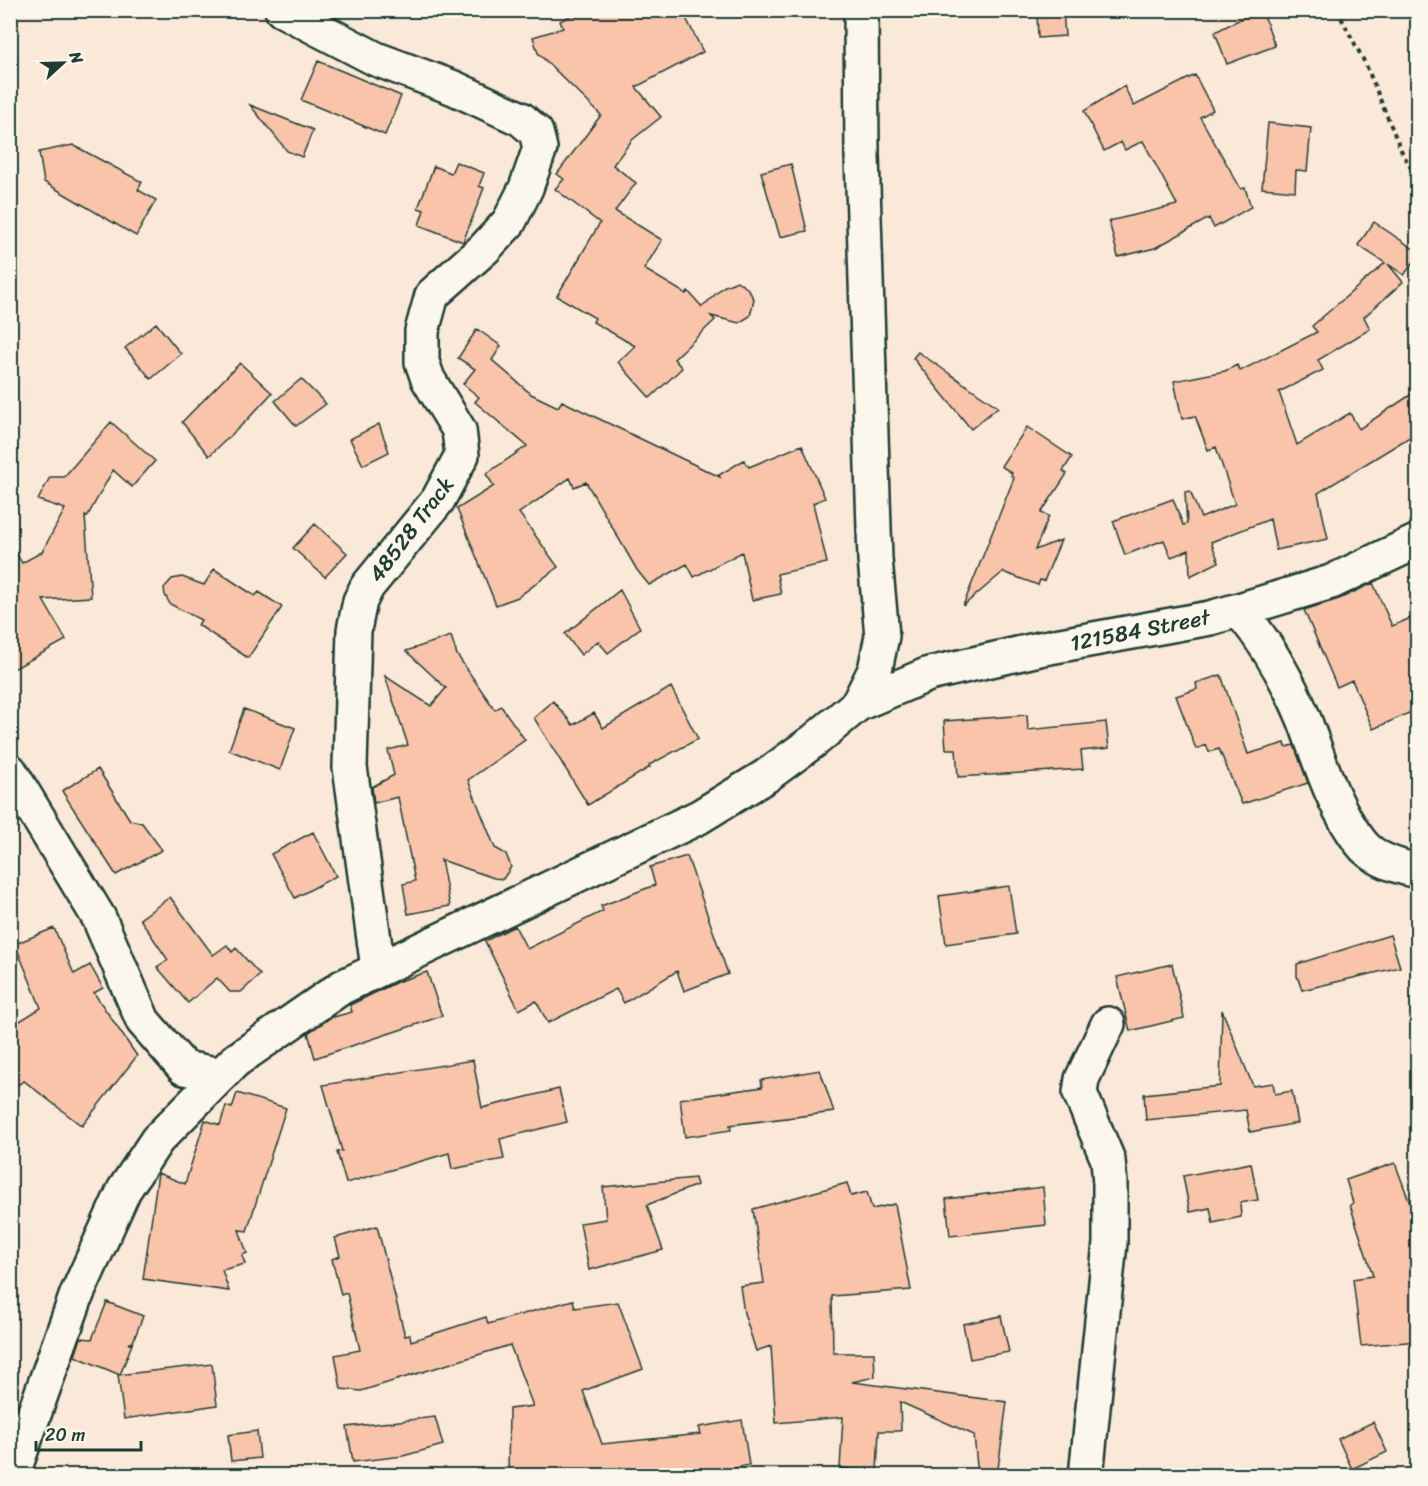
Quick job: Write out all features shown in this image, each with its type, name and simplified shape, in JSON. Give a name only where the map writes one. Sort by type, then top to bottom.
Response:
[{"type":"street","name":"48528 Track","points":[[282,10],[376,59],[454,88],[521,119],[536,132],[540,148],[526,188],[508,222],[484,249],[432,295],[422,331],[422,362],[428,379],[459,430],[462,455],[438,500],[367,587],[360,601],[354,630],[350,767],[378,968]]},
{"type":"street","points":[[12,1476],[77,1294],[124,1190],[157,1140],[235,1061],[342,987],[378,968],[519,904],[699,817],[766,776],[815,740],[858,704],[875,670],[882,636],[875,559],[862,155],[861,10]]},
{"type":"street","name":"121584 Street","points":[[858,704],[929,674],[1044,648],[1210,618],[1239,610],[1331,582],[1418,541]]},
{"type":"street","points":[[1239,610],[1262,637],[1279,664],[1334,800],[1362,845],[1394,865],[1418,871]]},
{"type":"street","points":[[10,771],[99,918],[143,1021],[184,1068],[221,1075]]},
{"type":"street","points":[[1086,1476],[1109,1254],[1110,1184],[1108,1160],[1080,1093],[1082,1079],[1108,1024]]},
{"type":"path","points":[[1337,10],[1366,65],[1401,150],[1418,181]]},
{"type":"building","points":[[582,10],[682,10],[703,52],[636,87],[661,117],[632,140],[613,165],[636,183],[615,211],[662,240],[644,269],[686,294],[688,291],[702,307],[723,287],[737,281],[748,289],[754,299],[750,316],[739,323],[711,316],[715,320],[674,359],[682,368],[650,398],[618,362],[635,346],[593,322],[595,318],[557,296],[600,223],[555,189],[564,179],[557,174],[601,115],[538,53],[533,37],[563,28],[560,21]]},
{"type":"building","points":[[1037,10],[1063,10],[1065,36],[1038,38]]},
{"type":"building","points":[[1262,10],[1275,46],[1227,64],[1215,32]]},
{"type":"building","points":[[318,61],[401,96],[385,135],[301,100]]},
{"type":"building","points":[[1195,75],[1213,110],[1200,117],[1241,189],[1245,188],[1251,207],[1214,228],[1209,218],[1155,248],[1118,257],[1109,221],[1177,205],[1143,141],[1125,150],[1121,142],[1104,151],[1084,111],[1124,86],[1134,106]]},
{"type":"building","points":[[250,105],[313,130],[302,157],[287,151]]},
{"type":"building","points":[[1268,123],[1311,128],[1307,171],[1296,170],[1295,191],[1262,188]]},
{"type":"building","points":[[73,145],[142,182],[138,190],[156,200],[136,236],[44,182],[39,152]]},
{"type":"building","points":[[456,162],[484,173],[479,186],[484,188],[463,242],[419,225],[424,210],[418,208],[434,166],[451,173]]},
{"type":"building","points":[[791,164],[807,231],[780,237],[761,172]]},
{"type":"building","points":[[1374,222],[1418,252],[1418,256],[1404,275],[1388,264],[1403,282],[1364,317],[1370,329],[1318,360],[1323,370],[1279,392],[1297,445],[1350,413],[1359,429],[1418,390],[1418,432],[1318,493],[1328,539],[1276,550],[1270,519],[1211,542],[1219,562],[1190,576],[1189,550],[1171,557],[1164,540],[1125,555],[1113,521],[1173,499],[1183,525],[1187,524],[1185,492],[1190,491],[1201,518],[1235,504],[1216,447],[1208,450],[1195,416],[1182,419],[1174,381],[1225,371],[1237,365],[1240,371],[1317,332],[1312,326],[1385,263],[1358,245]]},
{"type":"building","points":[[156,323],[181,354],[151,379],[125,348]]},
{"type":"building","points":[[477,329],[501,346],[492,360],[531,394],[558,407],[562,401],[720,477],[719,475],[744,460],[749,467],[802,445],[825,498],[813,503],[827,563],[777,574],[781,594],[752,600],[742,552],[694,577],[687,564],[649,585],[637,570],[586,482],[574,487],[570,478],[519,513],[558,567],[518,597],[496,605],[457,509],[494,486],[486,474],[527,446],[475,402],[479,397],[463,384],[475,369],[458,358]]},
{"type":"building","points":[[918,352],[998,407],[971,429],[913,358]]},
{"type":"building","points":[[240,363],[272,393],[209,456],[182,422]]},
{"type":"building","points":[[301,379],[326,404],[296,426],[275,401]]},
{"type":"building","points":[[111,422],[155,461],[132,487],[113,470],[87,517],[85,516],[91,597],[43,600],[66,640],[10,671],[10,542],[22,563],[42,552],[65,509],[38,500],[50,477],[64,477]]},
{"type":"building","points":[[379,424],[389,452],[363,465],[350,439]]},
{"type":"building","points":[[1027,427],[1072,457],[1063,471],[1067,474],[1041,513],[1049,516],[1035,550],[1061,540],[1044,581],[1040,580],[1038,585],[1003,572],[963,606],[1014,478],[1011,476],[1012,473],[1001,466]]},
{"type":"building","points":[[315,524],[347,553],[325,577],[293,548]]},
{"type":"building","points":[[214,569],[255,596],[259,592],[282,607],[248,658],[198,625],[201,620],[170,604],[165,595],[164,588],[172,579],[182,577],[204,585]]},
{"type":"building","points":[[1373,583],[1392,626],[1418,615],[1418,709],[1373,729],[1352,680],[1337,687],[1304,610],[1339,599]]},
{"type":"building","points":[[620,590],[640,628],[608,653],[598,641],[581,655],[565,634]]},
{"type":"building","points":[[451,636],[457,655],[495,710],[501,706],[525,740],[468,780],[495,848],[506,854],[511,867],[503,879],[441,860],[450,906],[408,914],[403,884],[415,881],[398,797],[374,803],[372,787],[394,775],[388,750],[408,745],[385,676],[431,706],[446,688],[406,651]]},
{"type":"building","points":[[1221,675],[1248,754],[1285,743],[1286,747],[1294,745],[1308,783],[1242,804],[1219,749],[1209,752],[1206,745],[1196,749],[1176,696],[1197,689],[1196,683]]},
{"type":"building","points":[[671,687],[698,739],[649,765],[650,767],[588,805],[534,718],[553,701],[573,725],[594,713],[603,728]]},
{"type":"building","points":[[244,709],[295,728],[280,770],[229,750]]},
{"type":"building","points":[[1027,715],[1028,730],[1106,722],[1109,748],[1081,751],[1083,769],[958,777],[956,749],[946,749],[944,721]]},
{"type":"building","points":[[98,769],[130,820],[142,823],[162,850],[116,875],[62,791]]},
{"type":"building","points":[[313,832],[336,876],[295,898],[271,854]]},
{"type":"building","points":[[687,856],[728,974],[684,991],[677,971],[624,1003],[616,989],[548,1023],[536,1001],[519,1010],[485,941],[515,926],[527,949],[603,911],[601,906],[655,885],[650,867]]},
{"type":"building","points":[[1009,886],[1016,934],[946,944],[939,896]]},
{"type":"building","points":[[170,897],[213,955],[227,945],[232,952],[236,948],[260,975],[241,992],[230,992],[217,978],[188,1003],[157,967],[168,960],[140,919]]},
{"type":"building","points":[[54,928],[74,974],[90,965],[103,988],[94,993],[137,1056],[82,1126],[24,1081],[10,1089],[10,1027],[41,1008],[15,944]]},
{"type":"building","points":[[1390,935],[1400,967],[1302,990],[1297,976],[1297,964]]},
{"type":"building","points":[[1172,964],[1184,1018],[1130,1031],[1117,977]]},
{"type":"building","points":[[427,972],[442,1016],[315,1058],[308,1033],[330,1018],[352,1012],[350,1005],[397,982]]},
{"type":"building","points":[[1222,1010],[1253,1086],[1273,1083],[1275,1094],[1292,1091],[1298,1123],[1250,1132],[1246,1110],[1146,1120],[1144,1094],[1220,1086]]},
{"type":"building","points":[[473,1060],[482,1108],[559,1089],[567,1122],[500,1139],[504,1159],[452,1169],[449,1153],[346,1183],[337,1152],[342,1151],[323,1085]]},
{"type":"building","points":[[820,1070],[834,1112],[730,1125],[731,1130],[685,1137],[680,1099],[762,1087],[761,1080]]},
{"type":"building","points":[[237,1093],[286,1108],[247,1231],[239,1230],[247,1253],[242,1255],[245,1264],[222,1270],[229,1291],[143,1279],[158,1173],[185,1184],[205,1120],[220,1125],[226,1106],[232,1108]]},
{"type":"building","points":[[1251,1163],[1258,1200],[1240,1203],[1241,1217],[1213,1223],[1210,1208],[1190,1212],[1183,1176]]},
{"type":"building","points":[[1395,1163],[1418,1225],[1418,1341],[1361,1346],[1353,1279],[1373,1276],[1350,1205],[1353,1203],[1346,1180]]},
{"type":"building","points":[[695,1178],[697,1185],[647,1205],[663,1250],[589,1270],[580,1223],[606,1219],[603,1187]]},
{"type":"building","points":[[847,1183],[851,1196],[867,1192],[872,1209],[895,1204],[911,1290],[832,1296],[833,1353],[874,1353],[875,1377],[852,1382],[1007,1402],[997,1476],[978,1476],[974,1435],[900,1402],[901,1431],[879,1431],[877,1471],[840,1468],[843,1417],[776,1423],[771,1346],[756,1351],[744,1313],[740,1286],[764,1283],[753,1209]]},
{"type":"building","points":[[1043,1187],[1046,1225],[950,1236],[946,1199]]},
{"type":"building","points":[[377,1226],[405,1336],[410,1335],[411,1341],[486,1317],[488,1324],[573,1300],[575,1308],[618,1302],[643,1369],[583,1391],[602,1444],[701,1434],[699,1427],[742,1420],[749,1465],[735,1468],[736,1472],[714,1476],[508,1475],[509,1409],[533,1406],[510,1345],[361,1391],[341,1389],[335,1355],[360,1350],[347,1293],[341,1295],[332,1259],[340,1256],[335,1238]]},
{"type":"building","points":[[107,1302],[143,1316],[133,1342],[128,1344],[132,1344],[120,1375],[75,1356],[81,1338],[92,1339]]},
{"type":"building","points":[[1001,1316],[1009,1352],[970,1359],[963,1324]]},
{"type":"building","points":[[212,1364],[217,1405],[124,1419],[118,1375]]},
{"type":"building","points":[[435,1417],[443,1445],[403,1456],[353,1462],[347,1427]]},
{"type":"building","points":[[1373,1422],[1387,1452],[1352,1469],[1338,1439]]},
{"type":"building","points":[[257,1431],[260,1458],[231,1461],[228,1435]]}]
